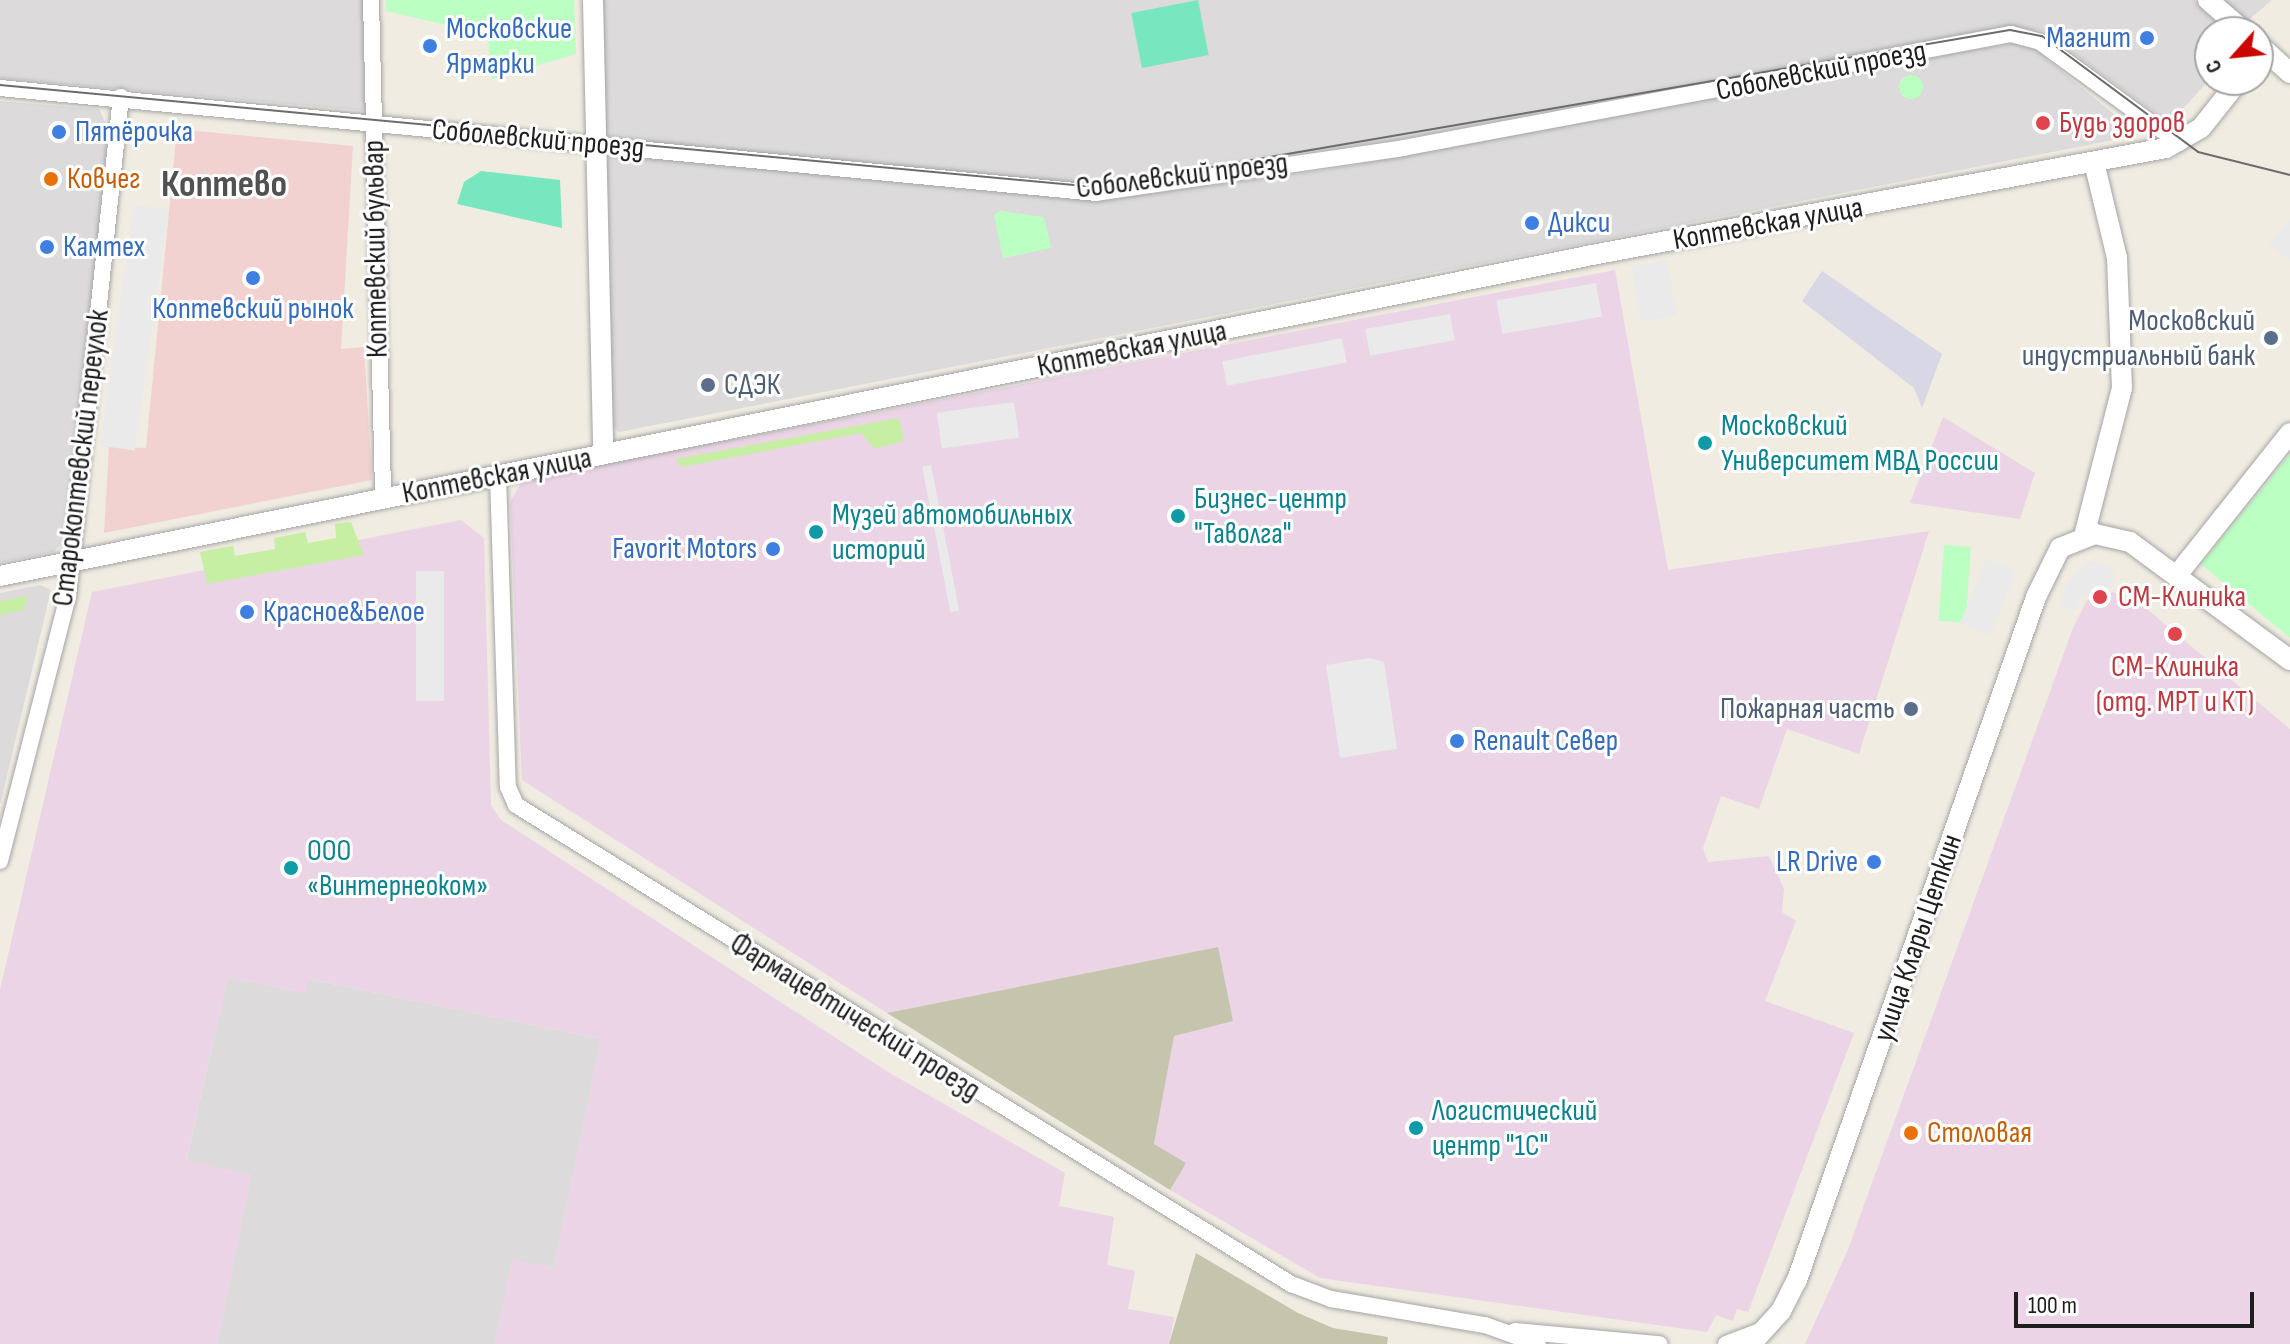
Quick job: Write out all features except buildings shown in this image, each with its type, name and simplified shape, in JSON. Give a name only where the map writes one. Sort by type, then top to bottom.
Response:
[{"type":"street","name":"Коптевский бульвар","points":[[371,0],[383,499]]},
{"type":"street","points":[[593,0],[603,454]]},
{"type":"street","points":[[2208,0],[2226,16]]},
{"type":"street","name":"Соболевский проезд","points":[[0,88],[121,97],[1096,193],[1403,148],[2011,34],[2040,42],[2179,143]]},
{"type":"street","points":[[2274,58],[2290,73]]},
{"type":"street","name":"Коптевская улица","points":[[0,576],[603,454],[2094,162],[2179,143],[2201,128],[2226,96]]},
{"type":"street","name":"Старокоптевский переулок","points":[[0,861],[73,562],[121,97]]},
{"type":"street","points":[[2094,162],[2117,258],[2122,388],[2084,536],[2130,542],[2178,574],[2290,660]]},
{"type":"street","points":[[2178,574],[2290,433]]},
{"type":"street","name":"Фармацевтический проезд","points":[[498,475],[508,787],[516,805],[1291,1284],[1331,1299],[1506,1331],[1659,1344]]},
{"type":"street","name":"улица Клары Цеткин","points":[[1751,1344],[1771,1324],[1813,1240],[2036,597],[2060,548],[2084,536]]},
{"type":"street","points":[[1726,1344],[1771,1324]]},
{"type":"street","name":"Фармацевтический проезд","points":[[1506,1331],[1538,1344]]},
{"type":"shaded area","points":[[0,0],[366,0],[369,99],[364,111],[0,78]]},
{"type":"shaded area","points":[[599,0],[2195,0],[2211,16],[2194,16],[2195,96],[2170,123],[2042,31],[2009,26],[1396,140],[1075,184],[612,138],[601,131]]},
{"type":"shaded area","points":[[2222,0],[2272,0],[2253,16],[2239,16]]},
{"type":"shaded area","points":[[2012,43],[2034,48],[2139,135],[619,432],[613,426],[603,162],[616,153],[1098,201],[1332,169]]},
{"type":"shaded area","points":[[0,101],[99,109],[109,130],[65,541],[54,552],[0,563]]},
{"type":"shaded area","name":"Коптевский рынок","points":[[177,129],[353,146],[341,349],[364,347],[372,480],[104,533],[109,447],[146,448]]},
{"type":"shaded area","points":[[134,205],[169,210],[135,451],[100,446]]},
{"type":"shaded area","points":[[2290,219],[2290,261],[2269,244]]},
{"type":"shaded area","points":[[1667,260],[1677,315],[1641,321],[1632,266]]},
{"type":"shaded area","points":[[1615,270],[1668,570],[1929,531],[1859,754],[1787,729],[1759,809],[1721,796],[1703,848],[1708,862],[1769,856],[1784,889],[1782,912],[1796,921],[1765,1001],[1854,1033],[1748,1312],[1737,1309],[1733,1321],[1716,1315],[1707,1332],[1320,1278],[1170,1190],[1185,1163],[1154,1144],[1174,1035],[1218,947],[887,1013],[522,780],[510,502],[523,480]]},
{"type":"shaded area","points":[[1822,271],[1942,354],[1922,408],[1914,388],[1802,301]]},
{"type":"shaded area","points":[[1596,283],[1602,316],[1502,334],[1497,301]]},
{"type":"shaded area","points":[[1450,314],[1455,341],[1370,356],[1365,329]]},
{"type":"shaded area","points":[[1342,338],[1347,363],[1227,386],[1222,361]]},
{"type":"shaded area","points":[[1014,402],[1019,438],[942,449],[937,413]]},
{"type":"shaded area","points":[[1943,417],[2035,473],[2020,519],[1910,503]]},
{"type":"shaded area","points":[[931,465],[959,610],[950,612],[922,467]]},
{"type":"shaded area","points":[[461,520],[484,538],[491,805],[501,820],[888,1072],[1065,1173],[1059,1206],[1114,1217],[1107,1265],[1135,1271],[1128,1309],[1174,1317],[1169,1344],[495,1344],[512,1259],[554,1268],[601,1039],[309,979],[305,993],[228,977],[186,1161],[251,1175],[217,1344],[0,1344],[0,990],[92,592]]},
{"type":"shaded area","points":[[1986,559],[2016,571],[1990,635],[1960,623]]},
{"type":"shaded area","points":[[2088,561],[2113,568],[2113,586],[2082,596],[2074,612],[2060,605],[2067,582]]},
{"type":"shaded area","points":[[416,571],[444,571],[444,701],[416,701]]},
{"type":"shaded area","points":[[40,585],[51,590],[0,805],[0,593]]},
{"type":"shaded area","points":[[2113,592],[2142,605],[2290,729],[2290,1344],[1805,1344],[1847,1252],[2073,628],[2087,600]]},
{"type":"shaded area","points":[[1369,658],[1384,662],[1397,749],[1340,758],[1326,665]]},
{"type":"shaded area","points":[[1218,947],[1233,1021],[1174,1036],[1154,1144],[1186,1163],[1170,1190],[887,1013]]},
{"type":"shaded area","points":[[228,977],[305,993],[308,979],[601,1039],[554,1268],[512,1260],[495,1344],[217,1344],[251,1175],[186,1162]]},
{"type":"shaded area","points":[[1196,1253],[1298,1313],[1333,1328],[1388,1337],[1387,1344],[1169,1344]]},
{"type":"green space","points":[[386,0],[574,0],[576,54],[491,79],[488,35],[386,11]]},
{"type":"green space","points":[[1198,0],[1209,55],[1142,68],[1131,13]]},
{"type":"green space","points":[[1911,75],[1920,78],[1923,87],[1920,96],[1911,99],[1902,96],[1899,87],[1902,78]]},
{"type":"green space","points":[[481,171],[560,180],[562,228],[457,204],[464,182]]},
{"type":"green space","points":[[1000,211],[1044,217],[1051,248],[1003,258],[994,215]]},
{"type":"green space","points":[[899,418],[904,441],[875,449],[861,433],[682,467],[675,459]]},
{"type":"green space","points":[[2290,454],[2290,638],[2201,564]]},
{"type":"green space","points":[[351,522],[364,555],[207,584],[200,552],[233,546],[235,556],[275,549],[274,538],[305,532],[308,543],[336,538],[335,524]]},
{"type":"green space","points":[[1944,545],[1971,547],[1966,623],[1939,621]]},
{"type":"green space","points":[[27,596],[24,610],[0,615],[0,601]]},
{"type":"tram line","points":[[0,85],[1095,187],[2010,30],[2042,36],[2198,152],[2290,175]]},
{"type":"place","name":"Магнит","points":[[2147,38]]},
{"type":"place","name":"Московские Ярмарки","points":[[430,46]]},
{"type":"place","name":"Будь здоров","points":[[2043,123]]},
{"type":"place","name":"Пятёрочка","points":[[59,132]]},
{"type":"place","name":"Ковчег","points":[[51,179]]},
{"type":"place","name":"Дикси","points":[[1532,223]]},
{"type":"place","name":"Камтех","points":[[47,247]]},
{"type":"place","name":"Коптевский рынок","points":[[253,278]]},
{"type":"place","name":"Московский индустриальный банк","points":[[2271,338]]},
{"type":"place","name":"СДЭК","points":[[708,385]]},
{"type":"place","name":"Московский Университет МВД России","points":[[1705,443]]},
{"type":"place","name":"Бизнес-центр \"Таволга\"","points":[[1178,516]]},
{"type":"place","name":"Музей автомобильных историй","points":[[816,532]]},
{"type":"place","name":"Favorit Motors","points":[[773,549]]},
{"type":"place","name":"СМ-Клиника","points":[[2100,597]]},
{"type":"place","name":"Красное&Белое","points":[[247,612]]},
{"type":"place","name":"СМ-Клиника (отд. МРТ и КТ)","points":[[2175,634]]},
{"type":"place","name":"Пожарная часть","points":[[1911,709]]},
{"type":"place","name":"Renault Север","points":[[1457,741]]},
{"type":"place","name":"LR Drive","points":[[1874,862]]},
{"type":"place","name":"ООО «Винтернеоком»","points":[[291,868]]},
{"type":"place","name":"Логистический центр \"1С\"","points":[[1416,1128]]},
{"type":"place","name":"Столовая","points":[[1911,1133]]},
{"type":"district","name":"Коптево","points":[[224,185]]}]
